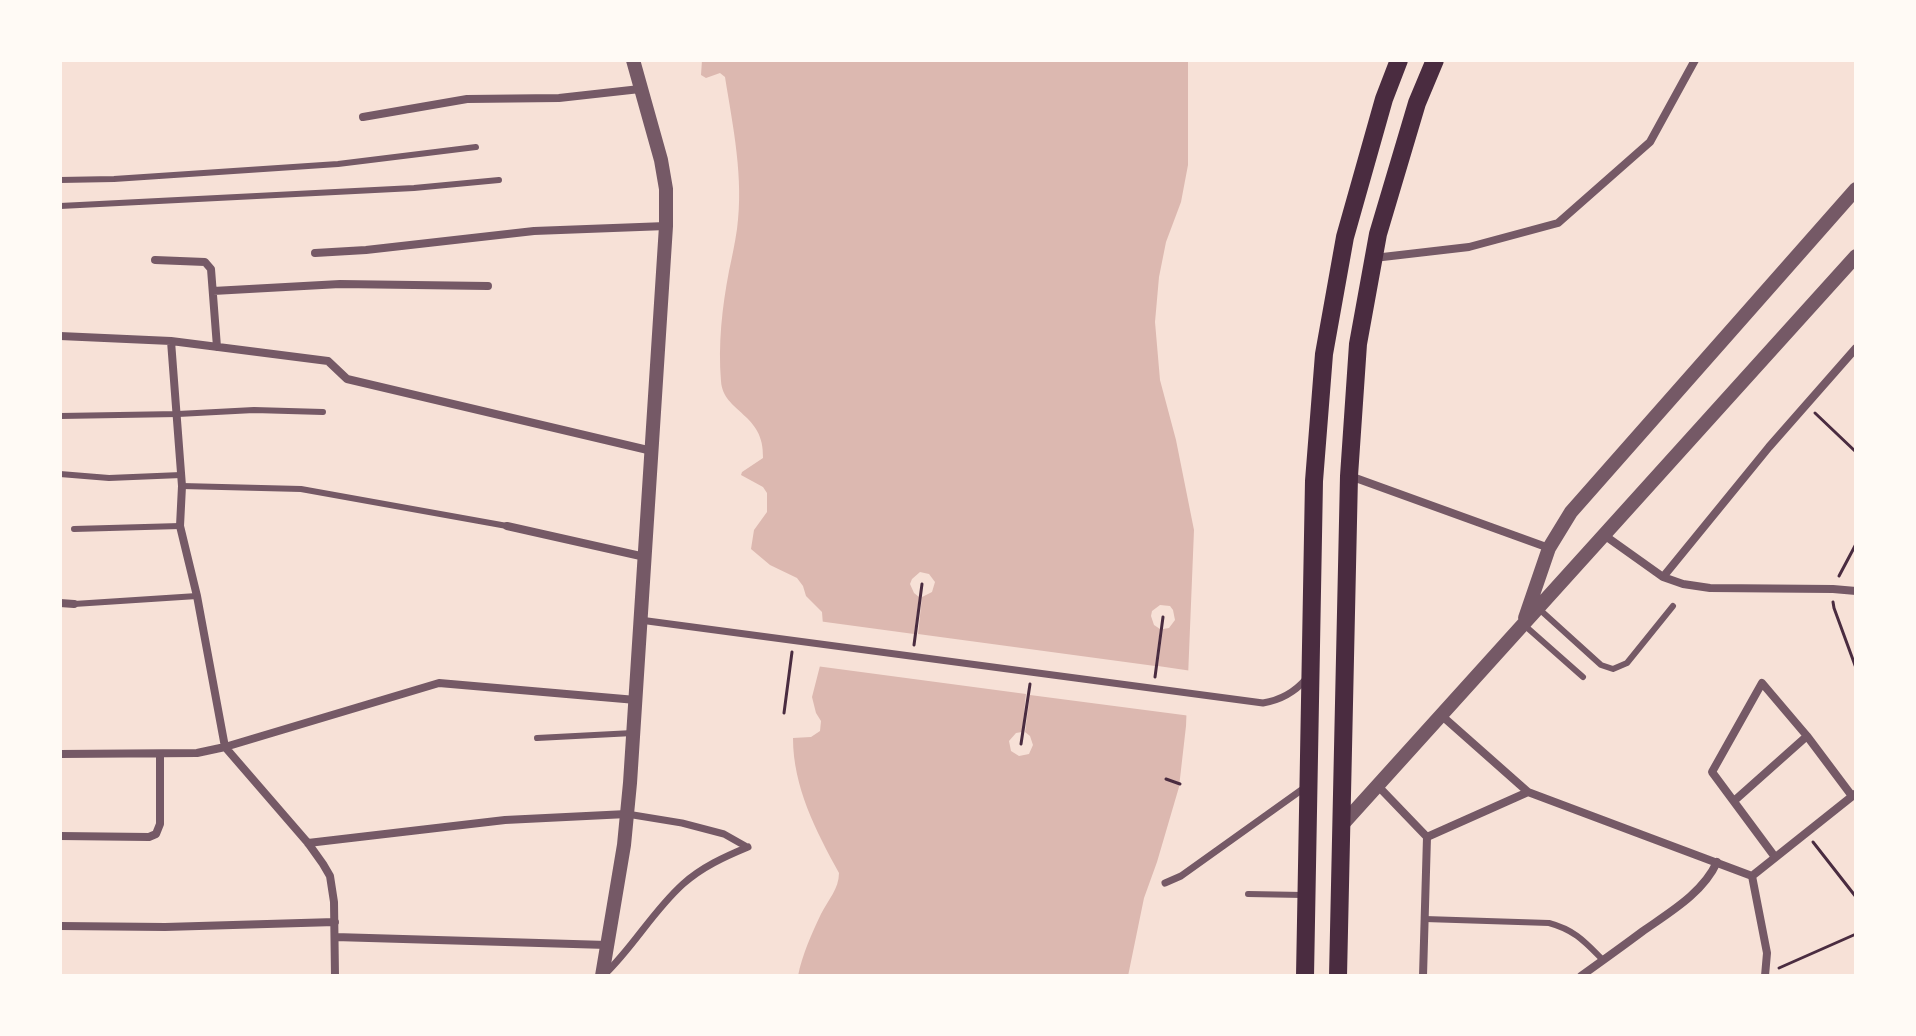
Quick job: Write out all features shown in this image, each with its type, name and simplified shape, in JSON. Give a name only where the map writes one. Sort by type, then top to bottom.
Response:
[{"type":"main road","points":[[1305,976],[1314,481],[1324,354],[1345,237],[1377,122],[1399,60]]},
{"type":"main road","points":[[1338,976],[1349,476],[1358,344],[1378,234],[1419,98],[1435,60]]},
{"type":"main road","points":[[1388,89],[1400,99],[1410,101],[1419,98]]},
{"type":"main road","points":[[1377,122],[1397,122],[1408,132]]},
{"type":"main road","points":[[1311,636],[1327,643],[1345,635]]},
{"type":"main road","points":[[1310,676],[1330,671],[1344,678]]},
{"type":"street","points":[[603,976],[627,814],[666,226],[666,189],[661,160],[633,60]]},
{"type":"street","points":[[1374,258],[1469,247],[1558,223],[1650,142],[1695,60]]},
{"type":"street","points":[[363,117],[467,99],[559,98],[640,89]]},
{"type":"street","points":[[1523,624],[1549,548],[1571,512],[1856,189]]},
{"type":"street","points":[[315,253],[534,231],[666,226]]},
{"type":"street","points":[[1341,826],[1856,256]]},
{"type":"street","points":[[155,260],[205,262],[211,269],[217,347]]},
{"type":"street","points":[[213,291],[340,284],[488,286]]},
{"type":"street","points":[[60,336],[171,341],[328,361],[347,379],[652,451]]},
{"type":"street","points":[[171,341],[182,486],[180,526],[197,596],[225,747],[308,843],[330,876],[335,922],[335,976]]},
{"type":"street","points":[[1663,577],[1805,404],[1856,348]]},
{"type":"street","points":[[1349,476],[1549,548]]},
{"type":"street","points":[[507,526],[645,557]]},
{"type":"street","points":[[1604,535],[1663,577],[1683,584],[1710,588],[1856,591]]},
{"type":"street","points":[[60,603],[74,604]]},
{"type":"street","points":[[640,620],[1263,703],[1292,693],[1310,676]]},
{"type":"street","points":[[60,754],[197,753],[439,683],[636,700]]},
{"type":"street","points":[[1752,876],[1854,794],[1762,683],[1712,772],[1775,857]]},
{"type":"street","points":[[1441,715],[1528,792],[1752,876]]},
{"type":"street","points":[[1734,801],[1807,736]]},
{"type":"street","points":[[60,836],[149,837],[156,834],[160,824],[160,754]]},
{"type":"street","points":[[1165,883],[1181,876],[1309,784]]},
{"type":"street","points":[[1377,785],[1427,837],[1423,976]]},
{"type":"street","points":[[1427,837],[1528,792]]},
{"type":"street","points":[[308,843],[505,820],[627,814],[724,834],[748,847],[714,862],[683,884],[661,906],[622,958],[603,976]]},
{"type":"street","points":[[1581,976],[1679,905],[1710,876],[1717,862]]},
{"type":"street","points":[[1752,876],[1767,953],[1765,976]]},
{"type":"street","points":[[60,926],[165,927],[335,922]]},
{"type":"street","points":[[335,937],[607,945]]},
{"type":"lane","points":[[60,180],[338,164],[476,147]]},
{"type":"lane","points":[[60,206],[414,188],[499,180]]},
{"type":"lane","points":[[60,416],[254,410],[323,412]]},
{"type":"lane","points":[[60,474],[109,478],[181,475]]},
{"type":"lane","points":[[182,486],[301,489],[507,526]]},
{"type":"lane","points":[[74,529],[180,526]]},
{"type":"lane","points":[[74,604],[197,596]]},
{"type":"lane","points":[[1538,608],[1601,665],[1613,669],[1627,663],[1673,606]]},
{"type":"lane","points":[[1523,624],[1583,677]]},
{"type":"lane","points":[[537,738],[633,733]]},
{"type":"lane","points":[[1248,894],[1307,895]]},
{"type":"lane","points":[[1425,919],[1549,923],[1581,937],[1603,960]]},
{"type":"path","points":[[1805,404],[1856,452]]},
{"type":"path","points":[[1856,544],[1833,589],[1834,608],[1856,668]]},
{"type":"path","points":[[913,657],[922,584]]},
{"type":"path","points":[[1154,689],[1163,617]]},
{"type":"path","points":[[784,713],[794,641]]},
{"type":"path","points":[[1021,744],[1032,672]]},
{"type":"path","points":[[1166,779],[1180,784]]},
{"type":"path","points":[[1806,832],[1856,897]]},
{"type":"path","points":[[1765,976],[1856,934]]},
{"type":"shaded area","points":[[702,60],[1188,60],[1188,165],[1181,202],[1166,242],[1155,322],[1160,380],[1194,530],[1186,726],[1179,787],[1144,898],[1128,976],[798,976],[808,944],[839,879],[839,873],[807,808],[794,756],[793,738],[811,737],[820,731],[821,721],[812,697],[821,662],[822,612],[806,596],[797,578],[770,565],[751,549],[754,530],[767,512],[767,493],[763,487],[741,475],[763,458],[762,443],[758,431],[723,392],[720,367],[723,312],[739,210],[737,153],[725,77],[720,73],[706,78],[701,75]]},
{"type":"pier","points":[[920,572],[929,574],[935,582],[932,592],[922,597],[918,634],[1155,666],[1160,629],[1154,625],[1152,611],[1160,605],[1170,606],[1175,620],[1169,628],[1163,629],[1158,666],[1192,671],[1191,716],[1030,695],[1025,732],[1033,745],[1029,754],[1019,756],[1011,751],[1009,741],[1016,733],[1022,732],[1026,694],[816,666],[814,647],[818,621],[914,634],[919,597],[910,584]]}]
